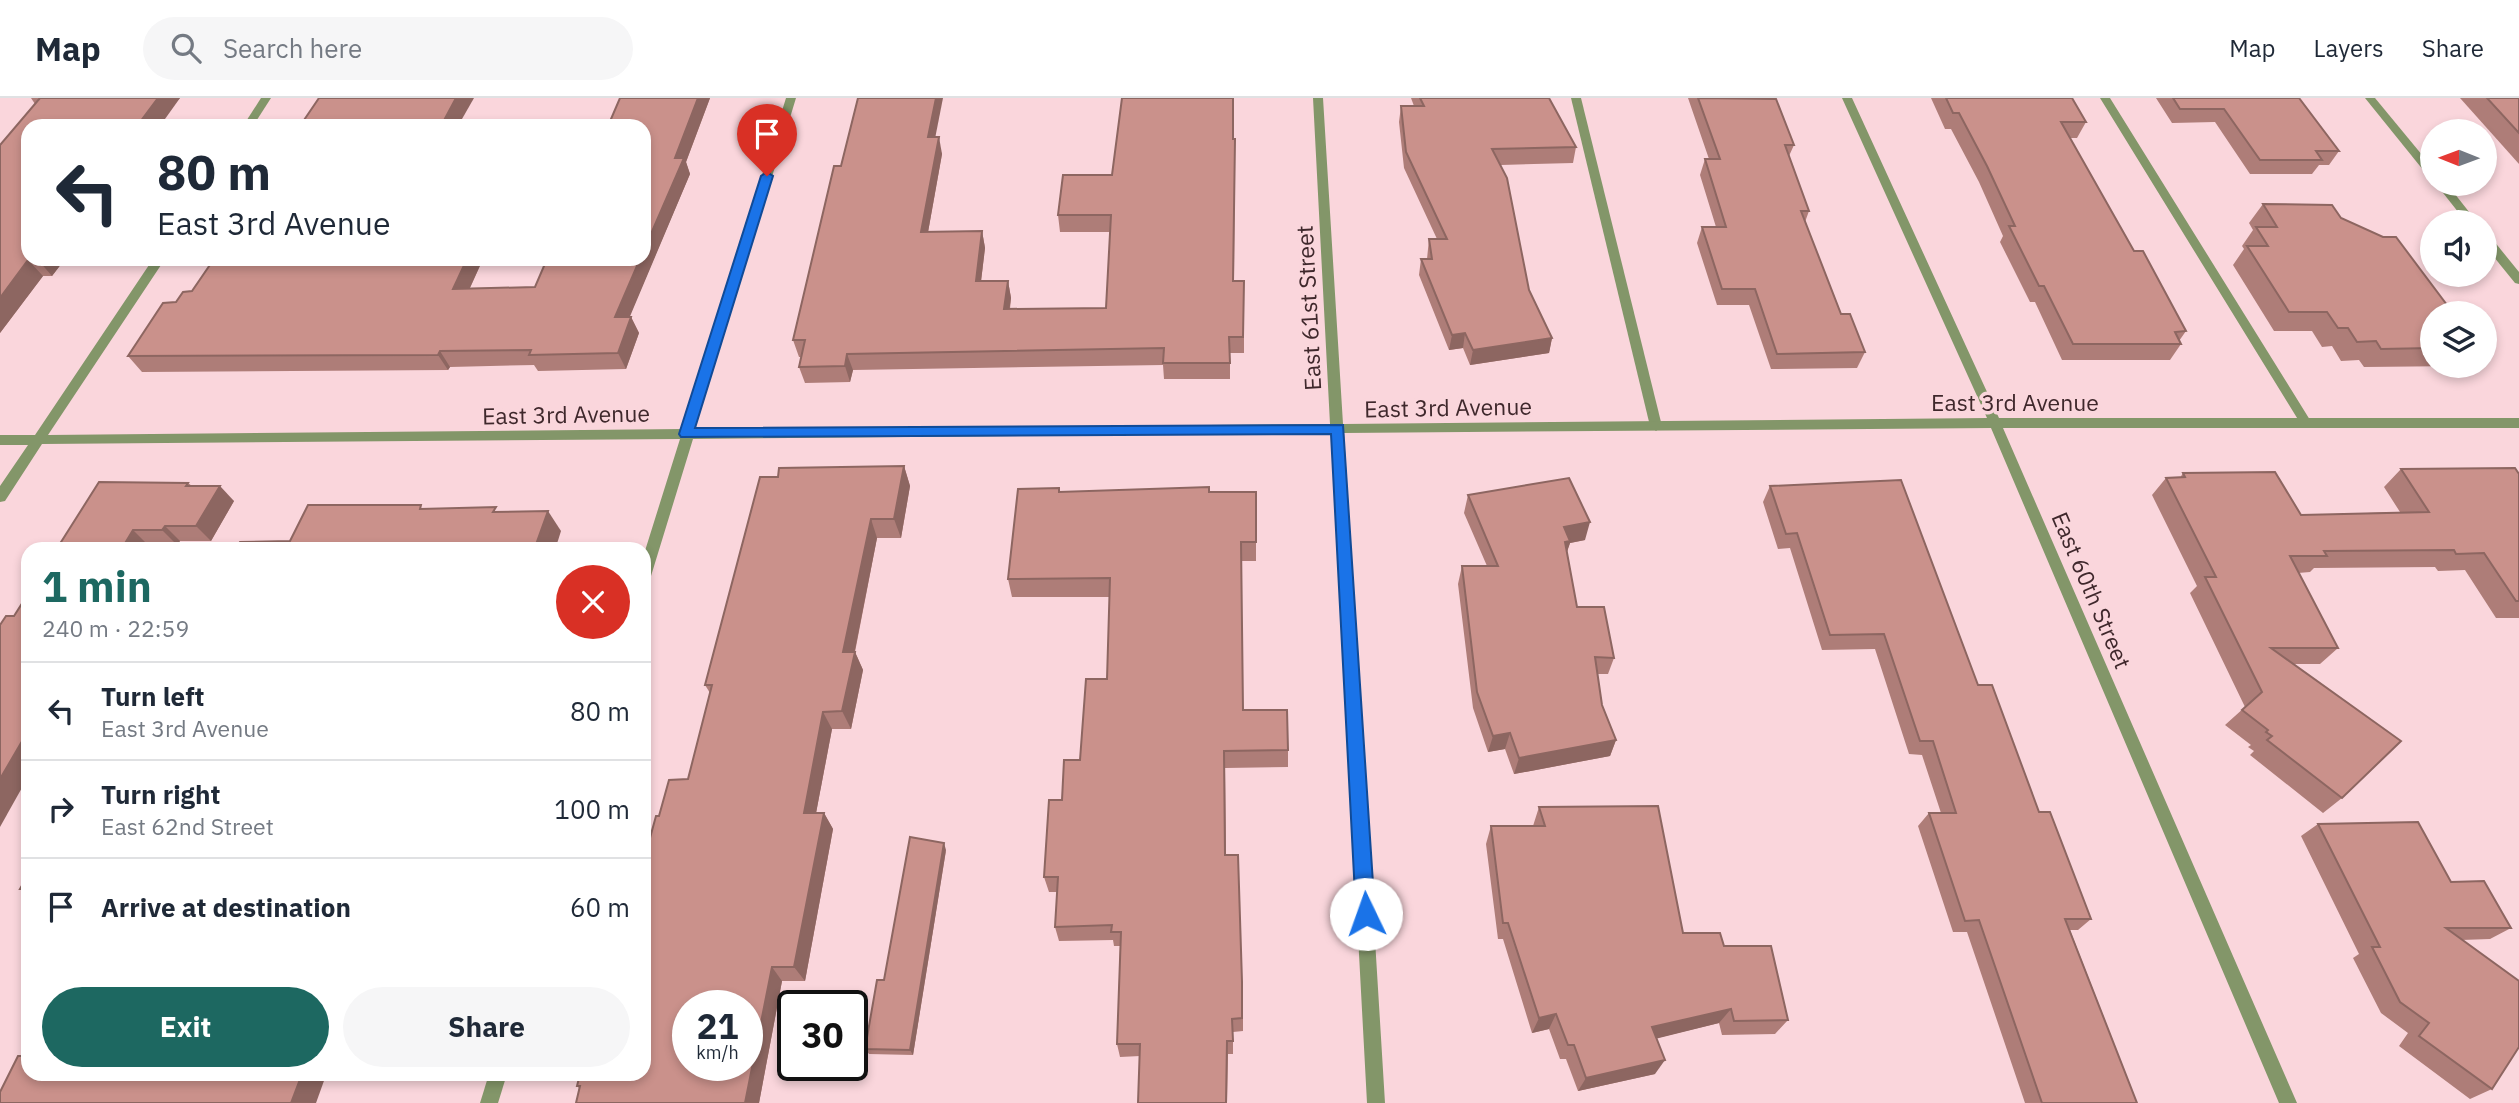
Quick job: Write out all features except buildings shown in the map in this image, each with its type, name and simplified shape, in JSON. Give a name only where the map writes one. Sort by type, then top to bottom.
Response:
[{"type":"street","points":[[252,119],[266,98]]},
{"type":"street","points":[[651,552],[791,98]]},
{"type":"street","name":"East 61st Street","points":[[1318,98],[1376,1103]]},
{"type":"street","points":[[1576,98],[1657,426]]},
{"type":"street","name":"East 60th Street","points":[[1847,98],[1995,423],[2288,1103]]},
{"type":"street","points":[[2105,98],[2306,423]]},
{"type":"street","points":[[2370,98],[2420,159]]},
{"type":"street","points":[[2451,196],[2462,210]]},
{"type":"street","points":[[2497,253],[2519,280]]},
{"type":"street","points":[[0,497],[154,266]]},
{"type":"street","name":"East 3rd Avenue","points":[[0,440],[1995,423],[2519,423]]},
{"type":"street","points":[[489,1103],[496,1081]]},
{"type":"route","points":[[767,176],[686,434],[1338,429],[1366,914]]}]
